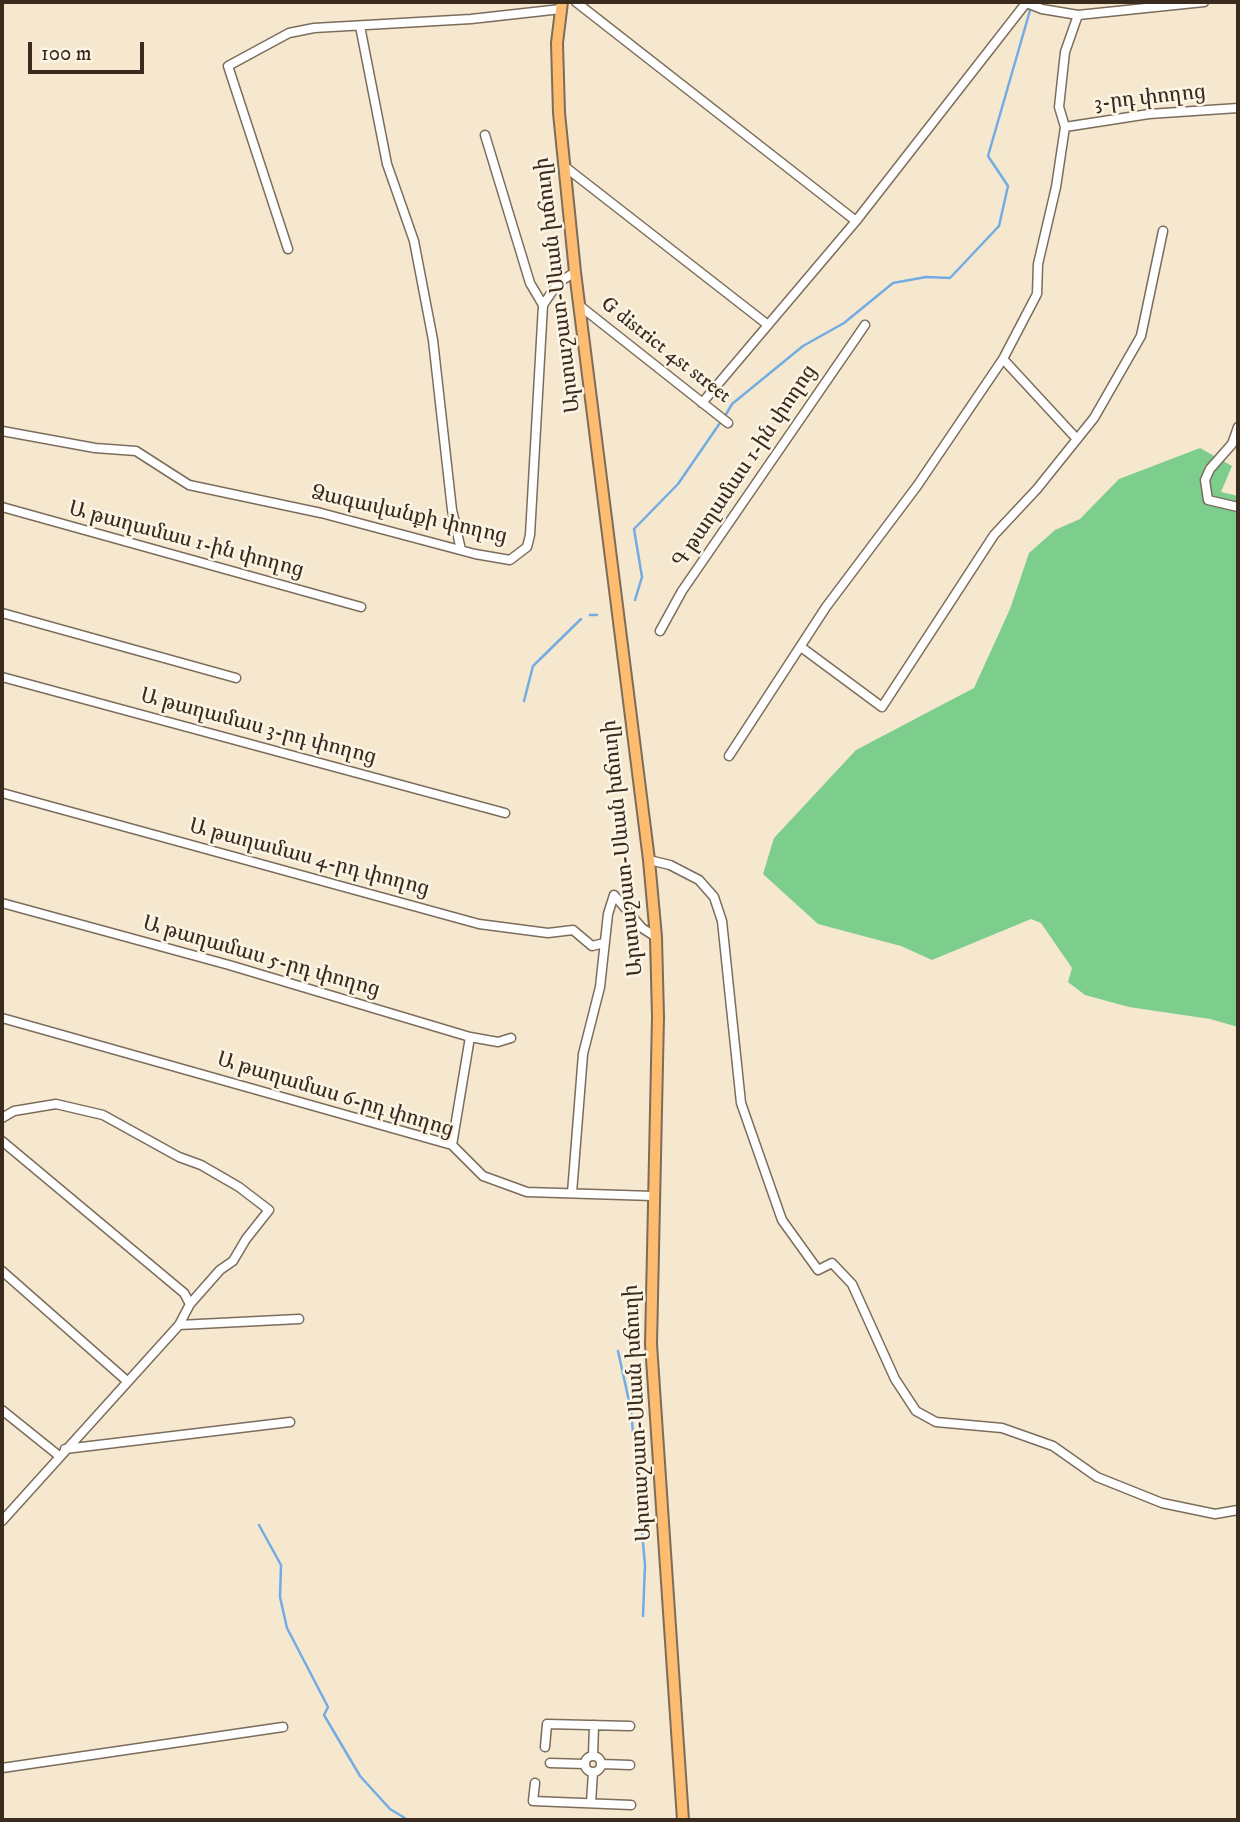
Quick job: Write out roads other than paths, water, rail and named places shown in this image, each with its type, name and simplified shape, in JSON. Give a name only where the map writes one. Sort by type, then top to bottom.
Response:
[{"type":"main road","name":"Արտաշատ-Սևան խճուղի","points":[[562,6],[556,84],[564,166],[649,860],[656,937],[659,1017],[651,1344],[683,1820]]},
{"type":"street","points":[[576,2],[856,221]]},
{"type":"street","points":[[702,403],[856,221],[1025,3],[1078,15],[1204,2]]},
{"type":"street","points":[[288,249],[228,66],[289,33],[314,28],[562,6]]},
{"type":"street","points":[[729,756],[826,607],[917,486],[1003,359],[1037,294],[1038,264],[1056,187],[1065,127],[1059,107],[1065,52],[1078,15]]},
{"type":"street","points":[[360,26],[387,164],[416,254],[433,340],[452,510],[461,550]]},
{"type":"street","name":"3-րդ փողոց","points":[[1065,127],[1149,114],[1238,108]]},
{"type":"street","points":[[485,135],[530,283],[543,305],[558,283],[575,272]]},
{"type":"street","points":[[564,166],[768,325]]},
{"type":"street","points":[[801,647],[882,707],[994,535],[1037,489],[1094,418],[1141,336],[1164,231]]},
{"type":"street","name":"Ձագավանքի փողոց","points":[[3,435],[136,451],[189,485],[321,513],[501,560],[518,556],[527,547],[543,305]]},
{"type":"street","name":"G district 4st street","points":[[580,306],[728,423]]},
{"type":"street","name":"Գ թաղամաս 1-ին փողոց","points":[[660,631],[682,592],[865,325]]},
{"type":"street","points":[[1003,359],[1076,438]]},
{"type":"street","points":[[1238,427],[1232,444],[1210,469],[1205,480],[1208,500],[1238,506]]},
{"type":"street","name":"Ա թաղամաս 1-ին փողոց","points":[[2,508],[361,607]]},
{"type":"street","points":[[2,614],[236,678]]},
{"type":"street","name":"Ա թաղամաս 3-րդ փողոց","points":[[2,677],[505,813]]},
{"type":"street","name":"Ա թաղամաս 4-րդ փողոց","points":[[2,793],[479,924],[522,931],[573,930],[592,946],[604,943]]},
{"type":"street","points":[[649,860],[670,865],[699,880],[714,897],[722,921],[741,1103],[782,1220],[818,1270],[832,1264],[852,1284],[895,1379],[916,1411],[936,1422],[1002,1428],[1053,1446],[1097,1477],[1162,1503],[1215,1514],[1238,1510]]},
{"type":"street","points":[[572,1193],[583,1054],[600,986],[608,914],[614,895],[642,928],[656,937]]},
{"type":"street","name":"Ա թաղամաս 5-րդ փողոց","points":[[2,903],[229,965],[470,1037],[498,1042],[511,1038]]},
{"type":"street","name":"Ա թաղամաս 6-րդ փողոց","points":[[2,1018],[452,1145],[483,1176],[528,1192],[653,1196]]},
{"type":"street","points":[[452,1145],[470,1037]]},
{"type":"street","points":[[2,1118],[14,1111],[56,1104],[103,1115],[179,1157],[201,1165],[239,1187],[269,1210],[246,1238],[233,1261],[220,1270],[190,1304],[179,1325],[61,1452],[2,1521]]},
{"type":"street","points":[[2,1141],[184,1293],[190,1304]]},
{"type":"street","points":[[2,1271],[127,1381]]},
{"type":"street","points":[[179,1325],[299,1319]]},
{"type":"street","points":[[2,1410],[61,1452],[290,1422]]},
{"type":"street","points":[[545,1747],[547,1724],[630,1726]]},
{"type":"street","points":[[585,1764],[593,1756],[594,1725]]},
{"type":"street","points":[[2,1768],[283,1727]]},
{"type":"street","points":[[593,1756],[601,1764],[631,1765]]},
{"type":"street","points":[[550,1763],[585,1764],[593,1772],[591,1803]]},
{"type":"street","points":[[593,1772],[598,1770],[601,1764]]},
{"type":"street","points":[[534,1783],[533,1801],[631,1805]]},
{"type":"waterway","points":[[725,416],[732,404],[803,346],[844,323],[893,283],[926,277],[950,278],[999,226],[1008,186],[988,156],[1031,7]]},
{"type":"waterway","points":[[635,600],[642,577],[634,529],[678,484],[722,420]]},
{"type":"waterway","points":[[590,615],[597,615]]},
{"type":"waterway","points":[[524,701],[533,666],[581,619]]},
{"type":"waterway","points":[[618,1351],[631,1410],[645,1565],[643,1616]]},
{"type":"waterway","points":[[259,1525],[281,1565],[280,1597],[287,1628],[328,1707],[324,1715],[360,1776],[390,1809],[408,1820]]}]
